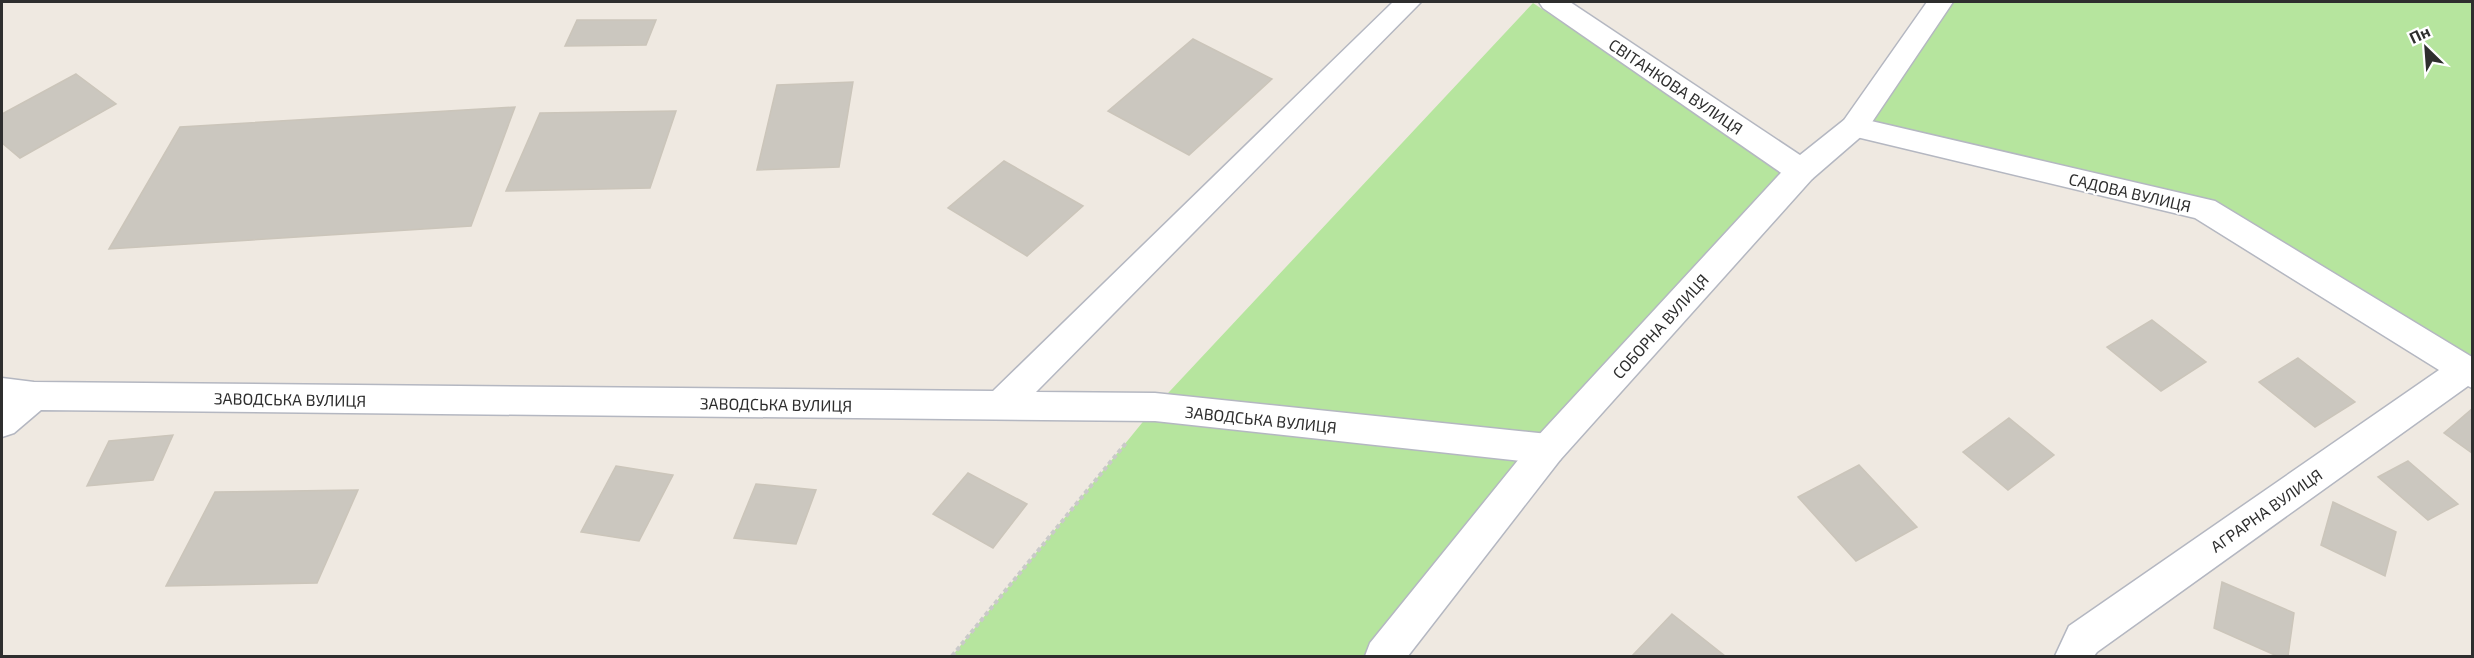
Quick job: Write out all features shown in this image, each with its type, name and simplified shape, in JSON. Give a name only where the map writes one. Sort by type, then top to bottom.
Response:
[{"type":"street","points":[[999,406],[1408,2]]},
{"type":"street","name":"СВІТАНКОВА ВУЛИЦЯ","points":[[1552,2],[1800,171]]},
{"type":"street","name":"СОБОРНА ВУЛИЦЯ","points":[[1384,657],[1548,449],[1800,171],[1854,127],[1940,2]]},
{"type":"street","name":"САДОВА ВУЛИЦЯ","points":[[1854,127],[2204,210],[2469,372]]},
{"type":"street","name":"АГРАРНА ВУЛИЦЯ","points":[[2074,657],[2083,639],[2469,372]]},
{"type":"street","points":[[2,423],[18,394]]},
{"type":"street","name":"ЗАВОДСЬКА ВУЛИЦЯ","points":[[18,394],[1155,407],[1548,449]]},
{"type":"path","points":[[952,657],[1155,407]]},
{"type":"green space","points":[[1940,2],[2472,2],[2472,374],[2204,209],[1854,127]]},
{"type":"green space","points":[[1533,3],[1790,174],[1548,449],[1384,656],[952,656],[1155,407]]},
{"type":"building","points":[[577,20],[656,20],[646,45],[565,46]]},
{"type":"building","points":[[1193,39],[1272,79],[1189,155],[1108,111]]},
{"type":"building","points":[[76,74],[116,104],[20,158],[2,143],[2,114]]},
{"type":"building","points":[[853,82],[839,167],[757,170],[777,85]]},
{"type":"building","points":[[515,107],[471,226],[109,249],[180,127]]},
{"type":"building","points":[[676,111],[650,188],[506,191],[540,113]]},
{"type":"building","points":[[1004,161],[1083,206],[1027,256],[948,208]]},
{"type":"building","points":[[2152,320],[2206,362],[2161,391],[2107,347]]},
{"type":"building","points":[[2298,358],[2355,402],[2315,427],[2259,382]]},
{"type":"building","points":[[2472,409],[2472,453],[2444,433]]},
{"type":"building","points":[[2009,418],[2054,455],[2008,490],[1963,452]]},
{"type":"building","points":[[173,435],[153,480],[87,486],[109,441]]},
{"type":"building","points":[[2408,461],[2458,504],[2428,520],[2378,477]]},
{"type":"building","points":[[1859,465],[1917,527],[1856,561],[1798,497]]},
{"type":"building","points":[[616,466],[673,475],[639,541],[581,532]]},
{"type":"building","points":[[968,473],[1027,504],[993,548],[933,514]]},
{"type":"building","points":[[756,484],[816,490],[796,544],[734,538]]},
{"type":"building","points":[[358,490],[317,583],[166,586],[215,492]]},
{"type":"building","points":[[2333,502],[2396,532],[2385,576],[2321,545]]},
{"type":"building","points":[[2222,582],[2294,613],[2288,656],[2277,656],[2214,628]]},
{"type":"building","points":[[1672,614],[1725,656],[1632,656]]}]
